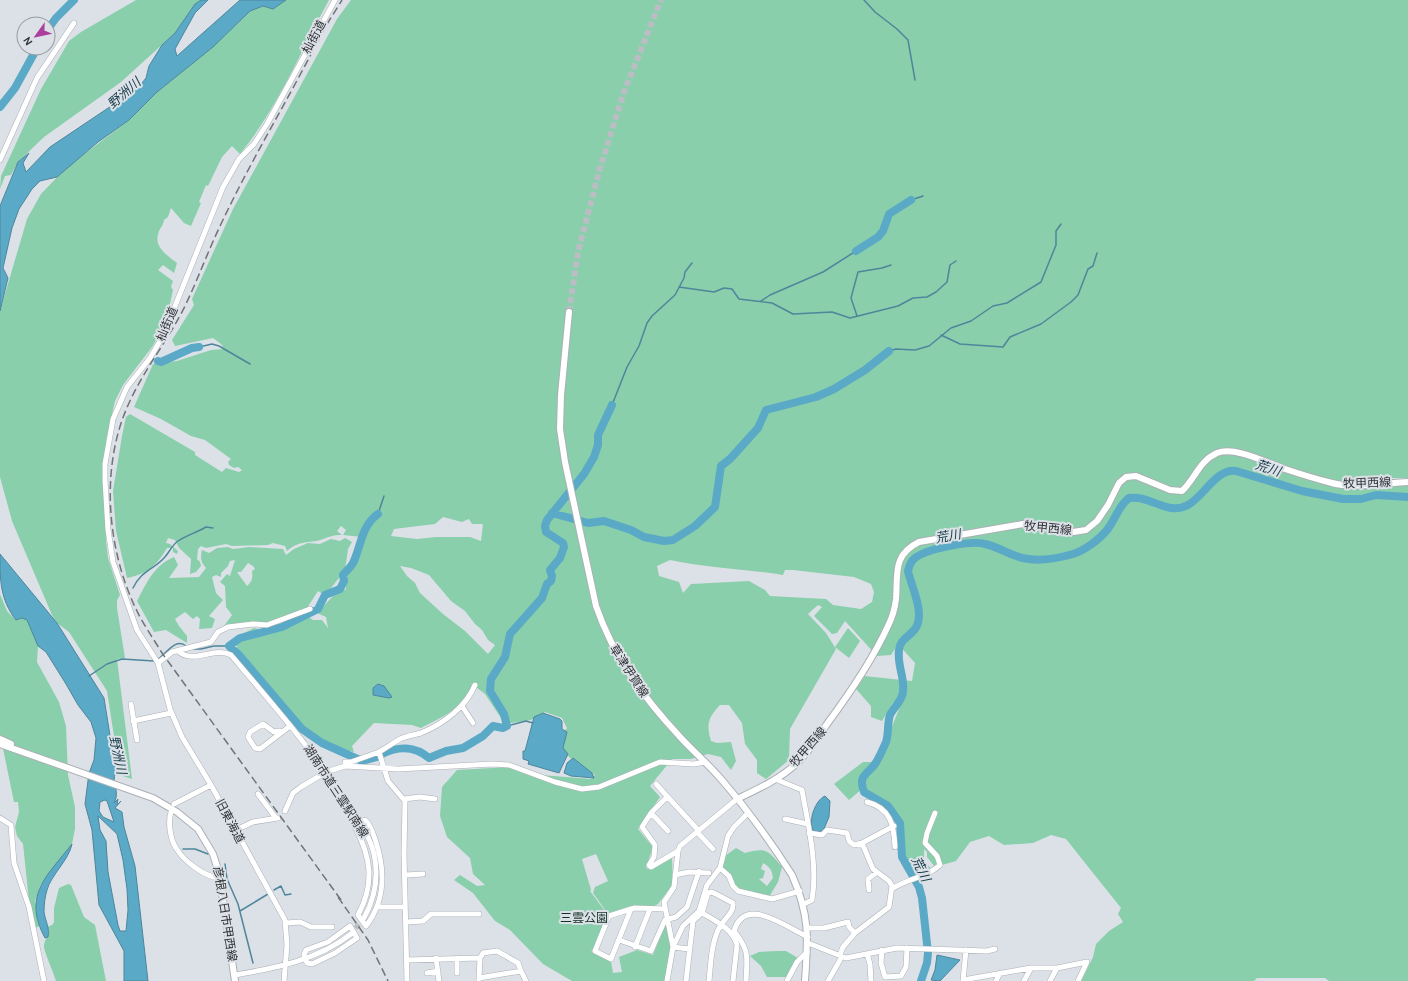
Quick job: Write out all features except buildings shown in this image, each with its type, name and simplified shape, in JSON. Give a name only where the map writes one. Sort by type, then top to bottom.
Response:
[{"type":"main road","name":"草津伊賀線","points":[[569,312],[561,395],[560,429],[565,462],[596,606],[610,642],[631,678],[681,737],[738,799],[783,860],[800,891],[804,904],[808,928],[804,981]]},
{"type":"main road","name":"牧甲西線","points":[[738,799],[775,779],[797,763],[853,689],[888,626],[896,600],[897,570],[900,557],[914,544],[1023,524],[1073,532],[1086,530],[1098,521],[1119,483],[1126,477],[1136,476],[1170,490],[1182,491],[1190,484],[1201,465],[1217,453],[1229,451],[1340,485],[1408,482]]},
{"type":"main road","name":"彦根八日市甲西線","points":[[0,744],[144,794],[170,807],[198,828],[213,854],[221,878],[235,978]]},
{"type":"main road","name":"彦根八日市甲西線","points":[[0,744],[24,752]]},
{"type":"street","name":"杣街道","points":[[157,661],[137,630],[113,562],[106,511],[105,464],[113,419],[127,387],[150,358],[163,336],[223,187],[239,159],[254,144],[267,124],[334,0]]},
{"type":"street","points":[[0,160],[37,78],[74,23]]},
{"type":"street","points":[[157,661],[188,647],[201,646],[211,642],[218,632],[228,627],[253,624],[267,625],[310,609]]},
{"type":"street","name":"湖南市道三雲駅南線","points":[[178,651],[181,654],[192,657],[220,652],[231,655],[298,734],[326,772],[359,822],[374,853],[377,876],[374,896],[364,918]]},
{"type":"street","name":"旧東海道","points":[[157,661],[171,713],[184,741],[212,785],[286,923],[287,945],[284,981]]},
{"type":"street","points":[[346,762],[379,752],[401,739],[436,725],[462,706],[471,696],[475,685]]},
{"type":"street","points":[[131,704],[137,740]]},
{"type":"street","points":[[462,706],[473,723]]},
{"type":"street","points":[[133,721],[171,713]]},
{"type":"street","points":[[280,731],[271,730],[263,724],[250,732],[248,737],[255,748],[260,749],[280,731],[290,726]]},
{"type":"street","points":[[267,743],[271,730]]},
{"type":"street","points":[[379,752],[388,781],[404,799],[406,808],[405,907],[407,981]]},
{"type":"street","points":[[285,811],[293,793],[326,772],[345,766],[384,769],[510,765],[560,784],[582,789],[599,788],[660,762],[694,764],[705,762]]},
{"type":"street","points":[[775,779],[802,790],[808,824],[814,886],[812,900],[804,904]]},
{"type":"street","points":[[656,784],[712,849]]},
{"type":"street","points":[[174,804],[212,785]]},
{"type":"street","points":[[236,830],[253,822],[277,818],[258,794]]},
{"type":"street","points":[[404,799],[420,796],[435,800]]},
{"type":"street","points":[[667,797],[651,813],[642,827],[655,846],[654,857],[649,865],[651,867],[679,848],[738,799]]},
{"type":"street","points":[[867,802],[879,808],[890,818],[894,826],[895,847]]},
{"type":"street","points":[[171,812],[170,830],[176,849],[206,875],[214,878],[221,878]]},
{"type":"street","points":[[651,813],[668,831]]},
{"type":"street","points":[[667,981],[673,947],[683,926],[699,911],[707,884],[720,868],[728,836],[734,827],[748,813]]},
{"type":"street","points":[[892,889],[898,885],[911,882],[941,864],[925,843],[927,833],[935,813]]},
{"type":"street","points":[[0,819],[10,825],[14,863],[29,907],[44,981]]},
{"type":"street","points":[[785,819],[808,824]]},
{"type":"street","points":[[365,820],[367,822],[381,858],[383,880],[377,907],[366,926],[358,914],[367,896],[370,874],[365,848],[355,827],[359,822],[365,820]]},
{"type":"street","points":[[809,833],[822,835],[827,830],[847,833],[849,841],[854,845],[862,843],[894,826]]},
{"type":"street","points":[[828,981],[840,957],[843,947],[855,933],[889,907],[892,889],[891,884],[873,869],[862,843]]},
{"type":"street","points":[[673,947],[664,902],[674,887],[679,848]]},
{"type":"street","points":[[720,868],[730,878],[733,886],[738,891],[772,900],[800,891]]},
{"type":"street","points":[[675,875],[699,871],[709,873]]},
{"type":"street","points":[[619,940],[635,947],[651,951],[665,920],[676,917],[687,907],[699,871]]},
{"type":"street","points":[[870,890],[868,878],[877,872]]},
{"type":"street","points":[[405,875],[423,874]]},
{"type":"street","points":[[686,981],[693,921],[702,913],[708,893],[712,892],[733,903],[734,909],[721,925],[714,939],[708,981]]},
{"type":"street","points":[[377,907],[405,907]]},
{"type":"street","points":[[631,909],[611,959],[595,951],[609,916],[631,909],[665,909]]},
{"type":"street","points":[[635,947],[650,909]]},
{"type":"street","points":[[702,913],[721,925],[736,940],[738,945],[733,981]]},
{"type":"street","points":[[746,981],[747,951],[745,944],[734,931],[743,919],[752,913],[761,914],[840,957],[852,958],[882,950],[907,948],[966,950],[995,949]]},
{"type":"street","points":[[406,922],[423,921],[431,914],[479,914]]},
{"type":"street","points":[[286,923],[300,922],[311,927],[332,927]]},
{"type":"street","points":[[808,928],[824,928],[848,922],[849,927],[855,933]]},
{"type":"street","points":[[350,926],[357,938],[335,953],[312,964],[308,964],[305,959],[306,950],[328,942],[350,926]]},
{"type":"street","points":[[235,978],[305,959],[336,945],[351,934]]},
{"type":"street","points":[[673,947],[689,949]]},
{"type":"street","points":[[882,950],[881,963],[885,977],[901,976],[906,967],[907,948]]},
{"type":"street","points":[[966,950],[963,980],[1031,968],[1057,968],[1087,962],[1078,981]]},
{"type":"street","points":[[521,971],[479,979],[480,958],[483,952],[497,951],[518,963],[526,981]]},
{"type":"street","points":[[787,981],[801,956],[807,952]]},
{"type":"street","points":[[867,954],[870,964],[871,981]]},
{"type":"street","points":[[407,960],[436,958],[480,958]]},
{"type":"street","points":[[436,958],[439,981]]},
{"type":"street","points":[[457,958],[457,973]]},
{"type":"street","points":[[1024,981],[1031,968]]},
{"type":"street","points":[[1050,981],[1057,968]]},
{"type":"street","points":[[428,973],[438,971]]},
{"type":"street","points":[[996,981],[1000,973]]},
{"type":"green space","points":[[136,0],[201,0],[195,4],[175,33],[121,82],[44,137],[18,162],[11,175],[5,176],[0,189],[1,176],[41,89],[69,41],[81,32]]},
{"type":"green space","points":[[286,0],[329,0],[266,118],[240,154],[232,146],[222,157],[208,186],[206,185],[199,202],[201,203],[191,226],[184,223],[171,208],[168,217],[164,220],[157,239],[158,244],[170,258],[177,263],[174,273],[163,265],[158,270],[173,281],[171,287],[173,290],[168,313],[161,332],[152,347],[123,385],[115,401],[107,436],[104,460],[106,541],[108,558],[120,595],[117,600],[117,608],[125,658],[117,659],[132,779],[120,775],[107,691],[69,632],[57,623],[52,615],[12,521],[0,477],[0,311],[27,219],[41,194],[66,168],[129,120],[157,92],[213,47],[250,11],[263,6],[273,9]]},
{"type":"green space","name":"三雲公園","points":[[351,0],[1408,0],[1408,478],[1381,478],[1375,482],[1408,484],[1408,981],[1329,981],[1325,978],[1257,978],[1254,981],[1081,981],[1093,957],[1096,944],[1109,931],[1123,922],[1118,914],[1121,908],[1066,839],[1051,835],[1033,843],[1004,845],[989,836],[970,842],[956,861],[935,867],[927,857],[927,852],[924,849],[924,859],[919,862],[920,868],[928,865],[931,869],[912,877],[901,859],[898,821],[882,800],[863,788],[849,800],[834,784],[863,762],[875,762],[887,740],[903,700],[893,703],[882,721],[871,717],[871,706],[856,689],[864,676],[912,681],[915,663],[898,644],[891,655],[877,656],[845,621],[837,633],[832,634],[814,616],[822,607],[818,605],[808,614],[826,633],[836,649],[790,729],[789,760],[766,779],[757,773],[757,760],[745,744],[742,723],[729,705],[720,705],[709,722],[709,735],[711,741],[717,743],[731,742],[736,761],[731,770],[721,757],[708,754],[691,759],[672,759],[650,786],[660,797],[638,829],[653,847],[646,868],[651,870],[672,858],[673,884],[658,904],[652,907],[629,907],[608,914],[593,893],[595,887],[608,881],[596,854],[582,859],[591,890],[590,891],[608,915],[594,949],[591,950],[611,961],[613,973],[622,972],[619,957],[637,950],[653,955],[666,922],[671,944],[665,981],[572,981],[543,964],[510,930],[495,921],[473,893],[454,880],[460,875],[477,886],[485,885],[473,874],[470,858],[447,837],[440,816],[442,787],[457,770],[511,767],[528,774],[591,779],[595,775],[569,757],[556,741],[567,728],[562,718],[545,712],[531,720],[505,724],[485,694],[472,684],[468,693],[458,706],[444,716],[421,728],[412,725],[374,723],[352,746],[354,752],[326,745],[310,736],[247,664],[237,652],[237,639],[240,635],[254,628],[262,630],[275,628],[303,613],[313,620],[322,620],[328,628],[326,617],[317,613],[334,595],[346,589],[345,581],[364,540],[362,537],[343,535],[346,530],[341,526],[337,531],[342,535],[299,544],[287,551],[285,546],[273,543],[268,545],[232,546],[226,544],[206,548],[201,546],[198,549],[197,559],[201,566],[196,572],[190,574],[191,559],[179,548],[175,540],[168,538],[166,543],[170,544],[178,551],[177,554],[173,552],[173,548],[167,548],[151,568],[140,574],[127,578],[116,531],[113,491],[126,417],[130,414],[195,452],[195,455],[222,472],[226,468],[239,472],[242,470],[238,467],[234,468],[229,465],[228,462],[231,459],[205,440],[191,436],[161,419],[134,407],[153,364],[177,361],[211,350],[224,349],[221,344],[213,338],[175,346],[172,340],[194,305],[192,299],[233,209],[337,19]],"holes":[[[443,517],[462,522],[469,519],[472,524],[483,524],[481,541],[470,537],[436,537],[417,539],[391,536],[394,529],[435,524]],[[670,560],[698,565],[783,575],[785,570],[793,570],[854,577],[871,584],[874,592],[872,602],[861,609],[833,605],[826,599],[770,596],[765,590],[749,581],[691,584],[683,593],[679,582],[659,576],[657,566]],[[400,566],[411,568],[429,575],[451,601],[465,611],[475,624],[482,630],[488,640],[495,645],[488,654],[465,631],[443,614],[420,593],[415,583],[407,576]]]},
{"type":"green space","points":[[345,538],[352,542],[348,549],[345,570],[328,592],[321,593],[318,591],[307,608],[289,615],[277,625],[261,623],[224,626],[232,615],[226,607],[225,586],[220,582],[227,574],[230,576],[235,560],[230,561],[228,566],[221,573],[221,577],[216,575],[212,577],[216,593],[223,600],[209,616],[215,619],[212,628],[199,629],[200,619],[197,616],[193,619],[185,612],[175,619],[187,636],[187,643],[166,630],[154,632],[137,601],[156,570],[174,557],[178,565],[169,578],[199,577],[206,568],[201,560],[202,550],[209,553],[217,548],[228,547],[233,549],[249,547],[283,549],[286,555],[294,549],[308,543],[320,544],[331,539],[340,541]],"holes":[[[248,563],[255,569],[252,571],[252,580],[247,586],[237,572],[241,572]]]},
{"type":"green space","points":[[0,594],[7,611],[16,620],[22,618],[27,620],[33,630],[38,646],[37,662],[59,702],[66,726],[68,775],[75,807],[75,829],[72,844],[40,886],[35,901],[40,926],[35,928],[29,901],[23,844],[17,836],[15,827],[19,812],[18,802],[14,802],[0,734]]},
{"type":"green space","points":[[848,628],[860,641],[849,658],[835,647]]},
{"type":"green space","points":[[736,848],[745,853],[762,850],[770,854],[782,867],[778,882],[769,897],[737,888],[722,868],[725,856]],"holes":[[[763,863],[769,867],[773,878],[767,886],[759,879],[763,878],[765,871],[761,869]]]},
{"type":"green space","points":[[68,884],[71,885],[84,917],[95,925],[106,981],[56,981],[44,945],[49,932],[47,927],[52,925],[54,922],[54,908],[59,888]]},
{"type":"green space","points":[[786,951],[798,958],[787,977],[767,977],[761,966],[750,956],[759,952]]},
{"type":"water","points":[[201,0],[208,0],[195,13],[175,49],[177,56],[240,0],[286,0],[273,9],[263,6],[250,11],[213,47],[157,92],[129,120],[98,142],[57,177],[40,181],[32,189],[19,209],[12,228],[3,268],[8,278],[0,311],[0,206],[18,162],[29,153],[23,163],[26,172],[50,147],[138,88],[146,78],[149,66],[162,45],[175,33],[195,4]]},
{"type":"water","points":[[0,554],[57,623],[104,698],[116,773],[114,776],[116,799],[114,803],[118,799],[117,805],[121,801],[115,808],[122,812],[124,827],[135,866],[148,981],[124,981],[124,951],[99,905],[92,830],[85,804],[89,773],[94,760],[96,738],[91,722],[78,705],[46,652],[38,646],[27,620],[22,618],[16,620],[7,605],[2,589]],"holes":[[[105,800],[107,801],[114,822],[103,817],[99,811],[100,802]],[[98,816],[117,834],[123,860],[127,889],[128,910],[126,931],[120,931],[118,925],[108,872],[106,841],[100,830]]]},
{"type":"water","points":[[378,684],[384,686],[392,697],[389,698],[373,695],[373,688]]},
{"type":"water","points":[[543,713],[560,719],[562,721],[562,729],[567,732],[563,748],[568,754],[559,773],[528,764],[529,761],[523,759],[523,751],[525,751],[534,717]]},
{"type":"water","points":[[573,758],[592,773],[594,778],[571,776],[564,773],[567,763]]},
{"type":"water","points":[[825,796],[830,801],[829,817],[823,831],[814,832],[811,823],[813,812],[821,798]]},
{"type":"water","points":[[72,844],[67,856],[49,884],[46,892],[44,912],[48,927],[48,937],[45,938],[36,910],[40,887],[46,876]]},
{"type":"water","points":[[937,955],[960,960],[940,981],[931,980],[935,970]]},
{"type":"waterway","points":[[56,18],[74,0]]},
{"type":"waterway","points":[[864,0],[875,12],[897,29],[908,40],[915,80]]},
{"type":"waterway","points":[[0,107],[15,88],[33,56]]},
{"type":"waterway","points":[[911,200],[923,196]]},
{"type":"waterway","points":[[856,251],[878,237],[883,231],[889,214],[911,200]]},
{"type":"waterway","points":[[889,351],[896,349],[915,350],[929,346],[951,328],[971,321],[993,306],[1007,303],[1041,282],[1056,245],[1056,231],[1061,224]]},
{"type":"waterway","points":[[761,301],[770,295],[823,272],[856,251]]},
{"type":"waterway","points":[[941,335],[960,344],[1003,347],[1010,337],[1041,324],[1071,302],[1078,295],[1088,269],[1093,266],[1097,253]]},
{"type":"waterway","points":[[679,287],[714,292],[724,288],[732,289],[739,299],[772,303],[793,314],[832,312],[850,318],[898,306],[913,298],[927,297],[936,292],[947,282],[950,265],[956,261]]},
{"type":"waterway","points":[[612,405],[627,367],[639,346],[647,323],[652,316],[675,295],[684,278],[685,272],[692,263]]},
{"type":"waterway","points":[[857,316],[851,298],[858,272],[891,265]]},
{"type":"waterway","points":[[199,347],[212,344],[219,346],[250,364]]},
{"type":"waterway","points":[[158,361],[161,362],[192,348],[199,347]]},
{"type":"waterway","points":[[552,513],[588,523],[604,521],[631,530],[644,537],[664,541],[673,540],[695,526],[715,507],[721,466],[730,459],[758,428],[766,410],[816,397],[834,389],[865,370],[889,351]]},
{"type":"waterway","points":[[382,754],[388,751],[406,748],[418,751],[429,758],[446,751],[463,748],[483,736],[493,726],[503,728],[507,726],[504,714],[490,691],[491,679],[505,657],[510,634],[542,598],[547,584],[551,581],[552,576],[550,570],[560,558],[564,547],[563,543],[546,532],[545,526],[547,520],[584,474],[594,457],[598,445],[598,435],[612,405]]},
{"type":"waterway","name":"荒川","points":[[921,981],[927,963],[928,953],[922,898],[919,887],[902,857],[900,823],[888,806],[864,792],[862,786],[862,779],[875,764],[886,742],[890,715],[900,701],[903,692],[899,650],[901,643],[915,629],[919,616],[917,600],[908,571],[910,564],[914,559],[929,551],[970,543],[990,545],[1016,556],[1028,559],[1050,559],[1073,554],[1087,547],[1104,534],[1122,505],[1129,498],[1145,499],[1166,507],[1180,508],[1194,501],[1217,478],[1229,471],[1236,471],[1302,491],[1343,499],[1361,499],[1376,495],[1408,497]]},
{"type":"waterway","points":[[378,514],[384,496]]},
{"type":"waterway","points":[[377,757],[362,761],[322,743],[302,729],[239,655],[229,646],[240,638],[282,627],[318,609],[325,595],[340,589],[344,581],[343,575],[351,566],[356,557],[368,524],[378,514]]},
{"type":"waterway","points":[[133,588],[143,574],[160,562],[178,541],[206,527],[213,528]]},
{"type":"waterway","points":[[157,660],[175,645],[182,644],[186,646]]},
{"type":"waterway","points":[[191,649],[229,646]]},
{"type":"waterway","points":[[89,676],[107,664],[122,659],[154,661]]},
{"type":"waterway","points":[[507,726],[526,721],[533,723]]},
{"type":"waterway","points":[[183,849],[195,849],[208,854]]},
{"type":"waterway","points":[[225,864],[227,879],[238,904],[253,963]]},
{"type":"waterway","points":[[274,890],[281,886],[285,895],[291,894]]},
{"type":"waterway","points":[[240,911],[268,894]]},
{"type":"tunnel","points":[[569,312],[578,252],[600,168],[624,92],[661,0]]},
{"type":"tunnel","points":[[351,934],[364,918]]},
{"type":"railway","points":[[341,900],[162,653],[145,626],[126,585],[118,559],[110,505],[114,451],[120,425],[130,401],[179,318],[233,199],[324,29],[342,0]]},
{"type":"railway","points":[[338,897],[368,940],[388,981]]},
{"type":"water label","name":"野洲川","points":[[124,93]]},
{"type":"water label","name":"野洲川","points":[[118,755]]}]
